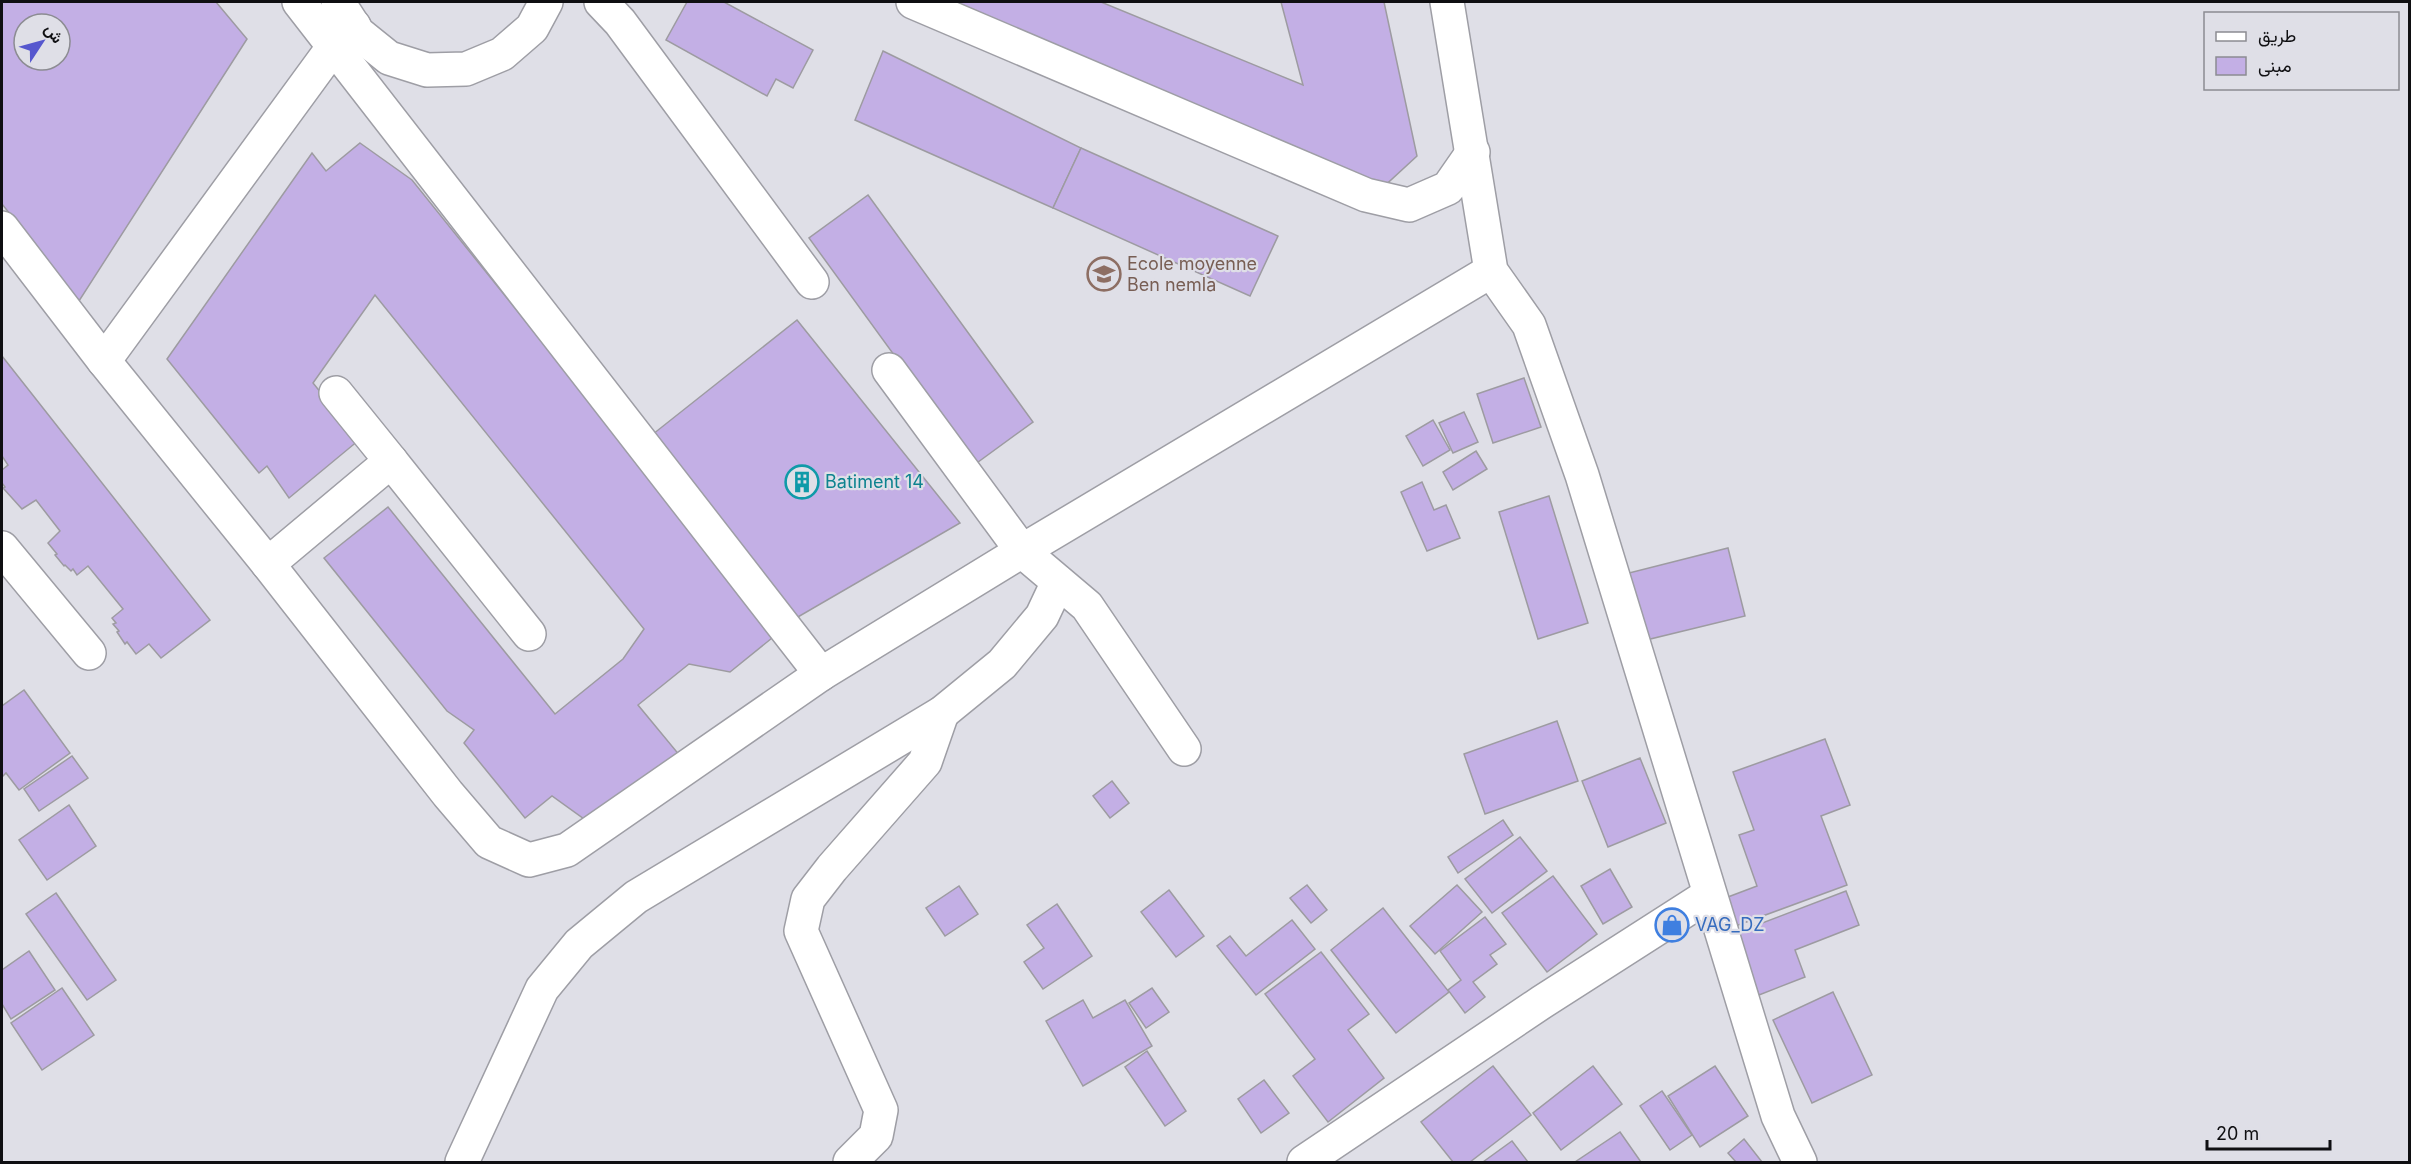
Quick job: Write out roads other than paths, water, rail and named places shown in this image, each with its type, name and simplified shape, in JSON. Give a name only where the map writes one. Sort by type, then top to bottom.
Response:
[{"type":"street","points":[[299,2],[358,33],[389,58],[427,70],[466,69],[502,54],[532,28],[546,2]]},
{"type":"street","points":[[601,2],[620,22],[812,282]]},
{"type":"street","points":[[913,2],[1366,195],[1409,205],[1448,188],[1473,152]]},
{"type":"street","points":[[1447,2],[1491,271],[1529,325],[1578,464],[1778,1116],[1800,1162]]},
{"type":"street","points":[[104,362],[342,24]]},
{"type":"street","points":[[342,24],[821,674]]},
{"type":"street","points":[[2,228],[104,362],[268,564],[448,794],[489,842],[529,860],[567,850],[821,674],[1491,271]]},
{"type":"street","points":[[889,370],[1022,551],[1087,606],[1184,748]]},
{"type":"street","points":[[336,393],[529,634]]},
{"type":"street","points":[[268,564],[391,461]]},
{"type":"street","points":[[2,548],[88,653]]},
{"type":"street","points":[[462,1162],[542,989],[579,944],[636,897],[942,713],[1002,664],[1042,616],[1058,582]]},
{"type":"street","points":[[850,1162],[876,1136],[881,1110],[801,931],[808,899],[832,868],[925,762],[942,713]]},
{"type":"street","points":[[1304,1162],[1542,1002],[1709,895]]},
{"type":"place","name":"Ecole moyenne Ben nemla","points":[[1104,274]]},
{"type":"place","name":"Batiment 14","points":[[802,482]]},
{"type":"place","name":"VAG_DZ","points":[[1672,925]]}]
